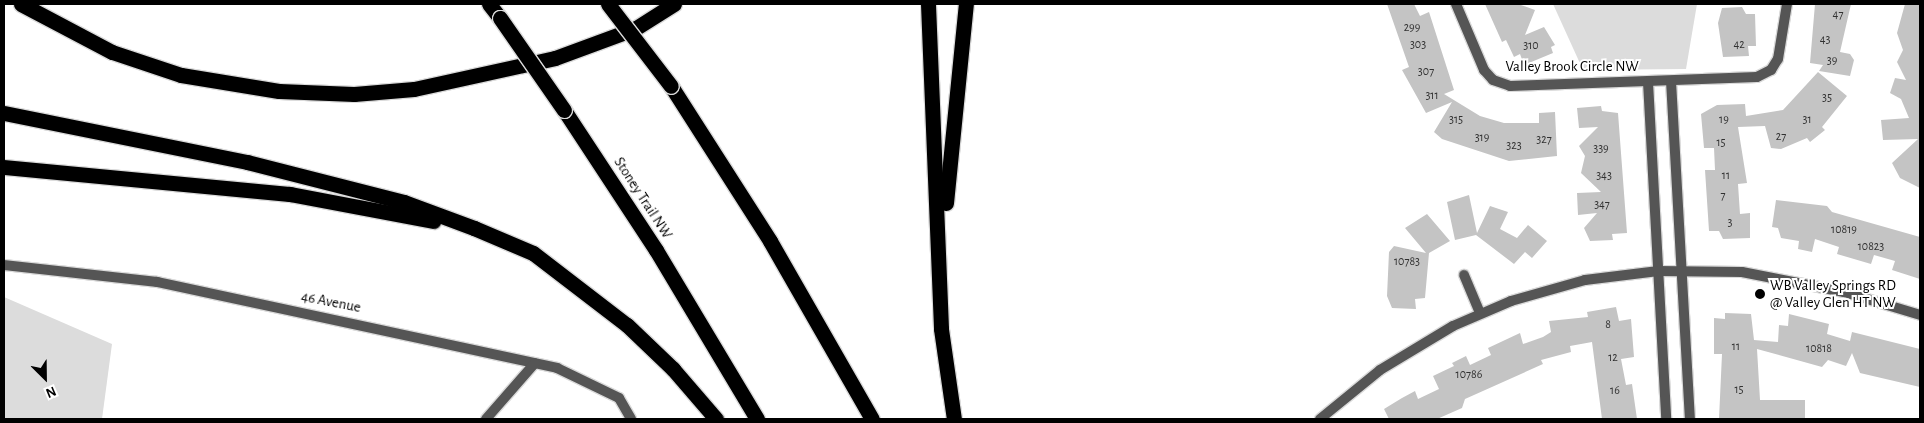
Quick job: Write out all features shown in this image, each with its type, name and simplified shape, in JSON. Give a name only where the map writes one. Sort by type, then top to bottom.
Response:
[{"type":"highway","points":[[21,4],[112,52],[181,75],[279,91],[354,94],[414,89],[555,58],[636,28],[674,4]]},
{"type":"highway","name":"Stoney Trail NW","points":[[489,4],[564,110],[656,250],[757,419]]},
{"type":"highway","points":[[608,4],[671,86],[770,241],[872,419]]},
{"type":"highway","points":[[928,4],[941,249],[941,329],[954,419]]},
{"type":"highway","points":[[941,249],[966,4]]},
{"type":"highway","points":[[4,113],[256,164],[404,202],[474,228],[533,254],[620,319],[673,368],[716,419]]},
{"type":"highway","points":[[4,167],[290,194],[474,228]]},
{"type":"street","name":"Valley Brook Circle NW","points":[[1456,4],[1484,70],[1504,85],[1750,78],[1771,70],[1779,53],[1787,4]]},
{"type":"street","points":[[1672,81],[1690,419]]},
{"type":"street","name":"Valley Brook Circle NW","points":[[1648,82],[1666,419]]},
{"type":"street","name":"46 Avenue","points":[[4,265],[157,282],[557,368],[619,398],[631,419]]},
{"type":"street","points":[[1320,419],[1403,354],[1480,313],[1562,285],[1658,271],[1682,270],[1781,277],[1920,315]]},
{"type":"street","points":[[1464,274],[1480,313]]},
{"type":"street","points":[[486,419],[535,363]]},
{"type":"shaded area","points":[[1553,4],[1697,4],[1686,69],[1583,70]]},
{"type":"shaded area","points":[[4,297],[112,344],[102,419],[4,419]]},
{"type":"building","points":[[1387,4],[1414,4],[1420,16],[1429,12],[1454,90],[1444,94],[1480,116],[1504,123],[1539,123],[1539,113],[1555,112],[1557,156],[1509,161],[1442,139],[1434,132],[1452,102],[1426,113],[1402,70],[1409,67]]},
{"type":"building","points":[[1485,4],[1518,4],[1535,10],[1525,35],[1544,27],[1555,45],[1551,47],[1553,53],[1524,65],[1520,54],[1514,57],[1506,40],[1502,42]]},
{"type":"building","points":[[1815,4],[1851,4],[1840,52],[1850,54],[1854,60],[1850,76],[1819,71],[1823,65],[1810,63]]},
{"type":"building","points":[[1905,4],[1920,4],[1920,188],[1900,178],[1892,163],[1918,139],[1883,140],[1881,120],[1909,118],[1901,99],[1890,93],[1895,78],[1906,80],[1897,62],[1903,50],[1897,33]]},
{"type":"building","points":[[1742,7],[1746,14],[1755,14],[1756,46],[1748,46],[1749,56],[1723,57],[1718,23],[1722,8]]},
{"type":"building","points":[[1818,72],[1847,96],[1822,127],[1825,130],[1810,142],[1807,138],[1781,149],[1771,148],[1765,126],[1738,127],[1747,183],[1738,184],[1740,214],[1750,213],[1750,238],[1723,239],[1719,231],[1709,231],[1705,170],[1715,170],[1714,148],[1704,148],[1701,114],[1717,105],[1745,104],[1746,116],[1783,110]]},
{"type":"building","points":[[1601,106],[1602,111],[1618,113],[1627,233],[1612,234],[1613,240],[1590,241],[1584,228],[1597,213],[1578,215],[1577,193],[1601,192],[1581,173],[1585,156],[1579,146],[1598,127],[1579,128],[1577,108]]},
{"type":"building","points":[[1469,195],[1477,233],[1490,206],[1508,212],[1500,229],[1517,238],[1528,225],[1547,241],[1532,258],[1525,252],[1514,264],[1476,235],[1455,240],[1447,202]]},
{"type":"building","points":[[1776,200],[1827,206],[1832,212],[1920,237],[1920,279],[1892,270],[1895,261],[1874,255],[1871,264],[1837,254],[1839,247],[1815,239],[1812,252],[1798,249],[1799,241],[1781,238],[1778,228],[1772,227]]},
{"type":"building","points":[[1427,214],[1450,241],[1429,253],[1425,298],[1415,299],[1416,309],[1392,308],[1387,296],[1389,252],[1394,246],[1426,253],[1405,228]]},
{"type":"building","points":[[1616,307],[1619,321],[1631,319],[1634,357],[1621,359],[1626,385],[1632,384],[1637,419],[1602,419],[1592,342],[1570,346],[1571,352],[1541,360],[1543,364],[1465,399],[1462,408],[1437,419],[1389,419],[1384,409],[1415,391],[1418,399],[1439,389],[1433,376],[1454,366],[1452,363],[1466,356],[1470,365],[1491,355],[1488,348],[1520,333],[1523,344],[1543,337],[1551,332],[1549,321],[1588,317],[1587,312]]},
{"type":"building","points":[[1725,313],[1751,314],[1754,340],[1778,342],[1779,325],[1788,326],[1789,314],[1829,324],[1827,334],[1850,341],[1852,332],[1920,349],[1920,387],[1860,373],[1852,353],[1846,366],[1828,360],[1822,367],[1757,349],[1760,400],[1805,400],[1805,419],[1719,419],[1722,354],[1714,354],[1714,318],[1725,319]]},
{"type":"place","name":"WB Valley Springs RD @ Valley Glen HT NW","points":[[1760,294]]}]
